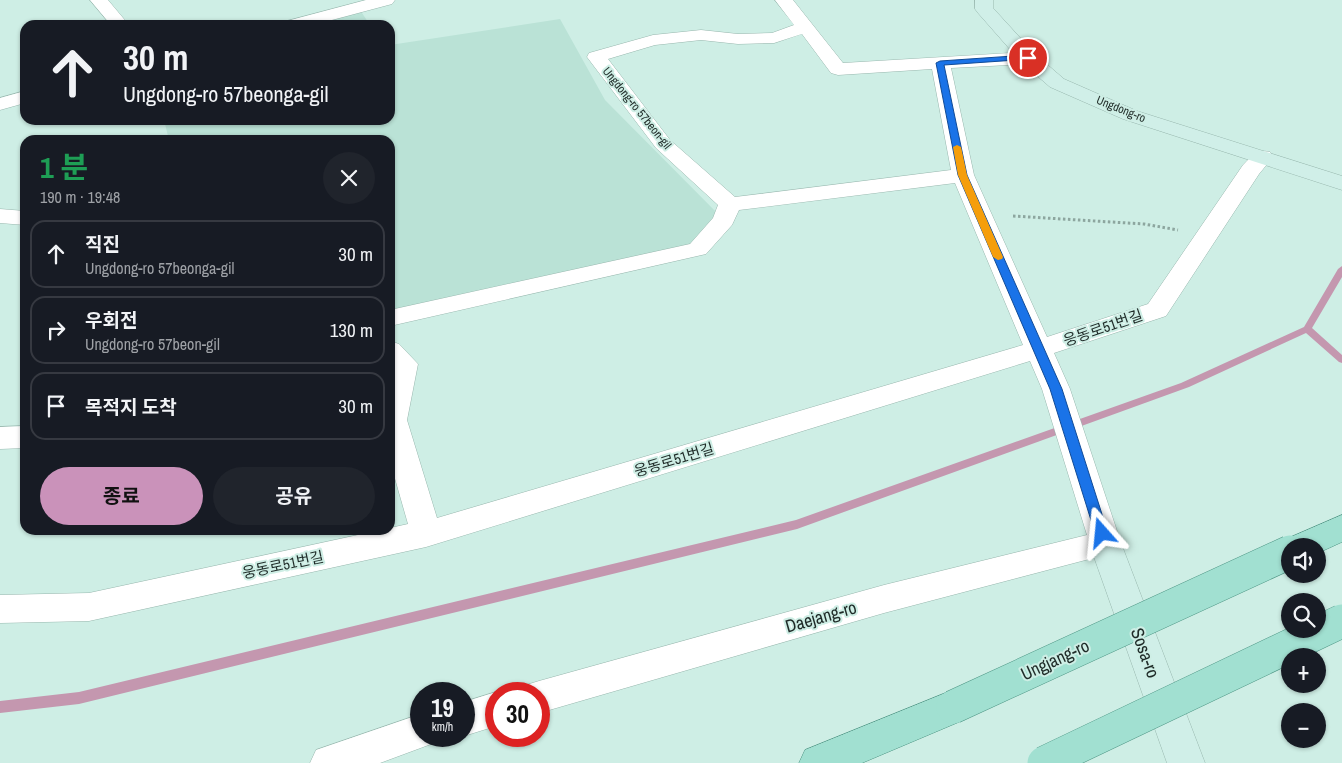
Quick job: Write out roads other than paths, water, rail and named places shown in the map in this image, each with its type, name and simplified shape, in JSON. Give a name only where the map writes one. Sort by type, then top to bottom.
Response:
[{"type":"main road","name":"Ungdong-ro","points":[[984,0],[984,9],[1028,58],[1058,83],[1130,115],[1292,168],[1342,182]]},
{"type":"main road","points":[[1320,538],[1342,528]]},
{"type":"main road","name":"Sosa-ro","points":[[1102,533],[1186,763]]},
{"type":"main road","name":"Ungjang-ro","points":[[818,763],[953,707],[1281,556]]},
{"type":"main road","points":[[1044,763],[1342,621]]},
{"type":"street","points":[[98,0],[116,20]]},
{"type":"street","points":[[312,20],[386,0]]},
{"type":"street","points":[[784,0],[838,69],[1028,58]]},
{"type":"street","name":"Ungdong-ro 57beon-gil","points":[[730,204],[663,144],[596,57],[653,40],[700,34],[738,38],[774,38],[805,27]]},
{"type":"street","points":[[940,63],[962,175],[1056,389],[1102,533]]},
{"type":"street","points":[[0,104],[20,99]]},
{"type":"street","name":"웅동로51번길","points":[[0,609],[89,607],[426,534],[1039,349],[1157,310],[1251,170],[1262,157]]},
{"type":"street","points":[[395,317],[698,249],[724,220],[730,204],[962,175]]},
{"type":"street","points":[[0,216],[20,218]]},
{"type":"street","points":[[395,355],[404,364],[395,403]]},
{"type":"street","points":[[395,433],[426,534]]},
{"type":"street","points":[[0,438],[20,437]]},
{"type":"street","name":"Daejang-ro","points":[[550,694],[884,599],[1102,533]]},
{"type":"street","points":[[329,763],[410,735]]},
{"type":"waterway","points":[[1307,329],[1342,269]]},
{"type":"waterway","points":[[0,707],[79,698],[797,524],[1185,385],[1307,329]]},
{"type":"waterway","points":[[1307,329],[1342,360]]}]
